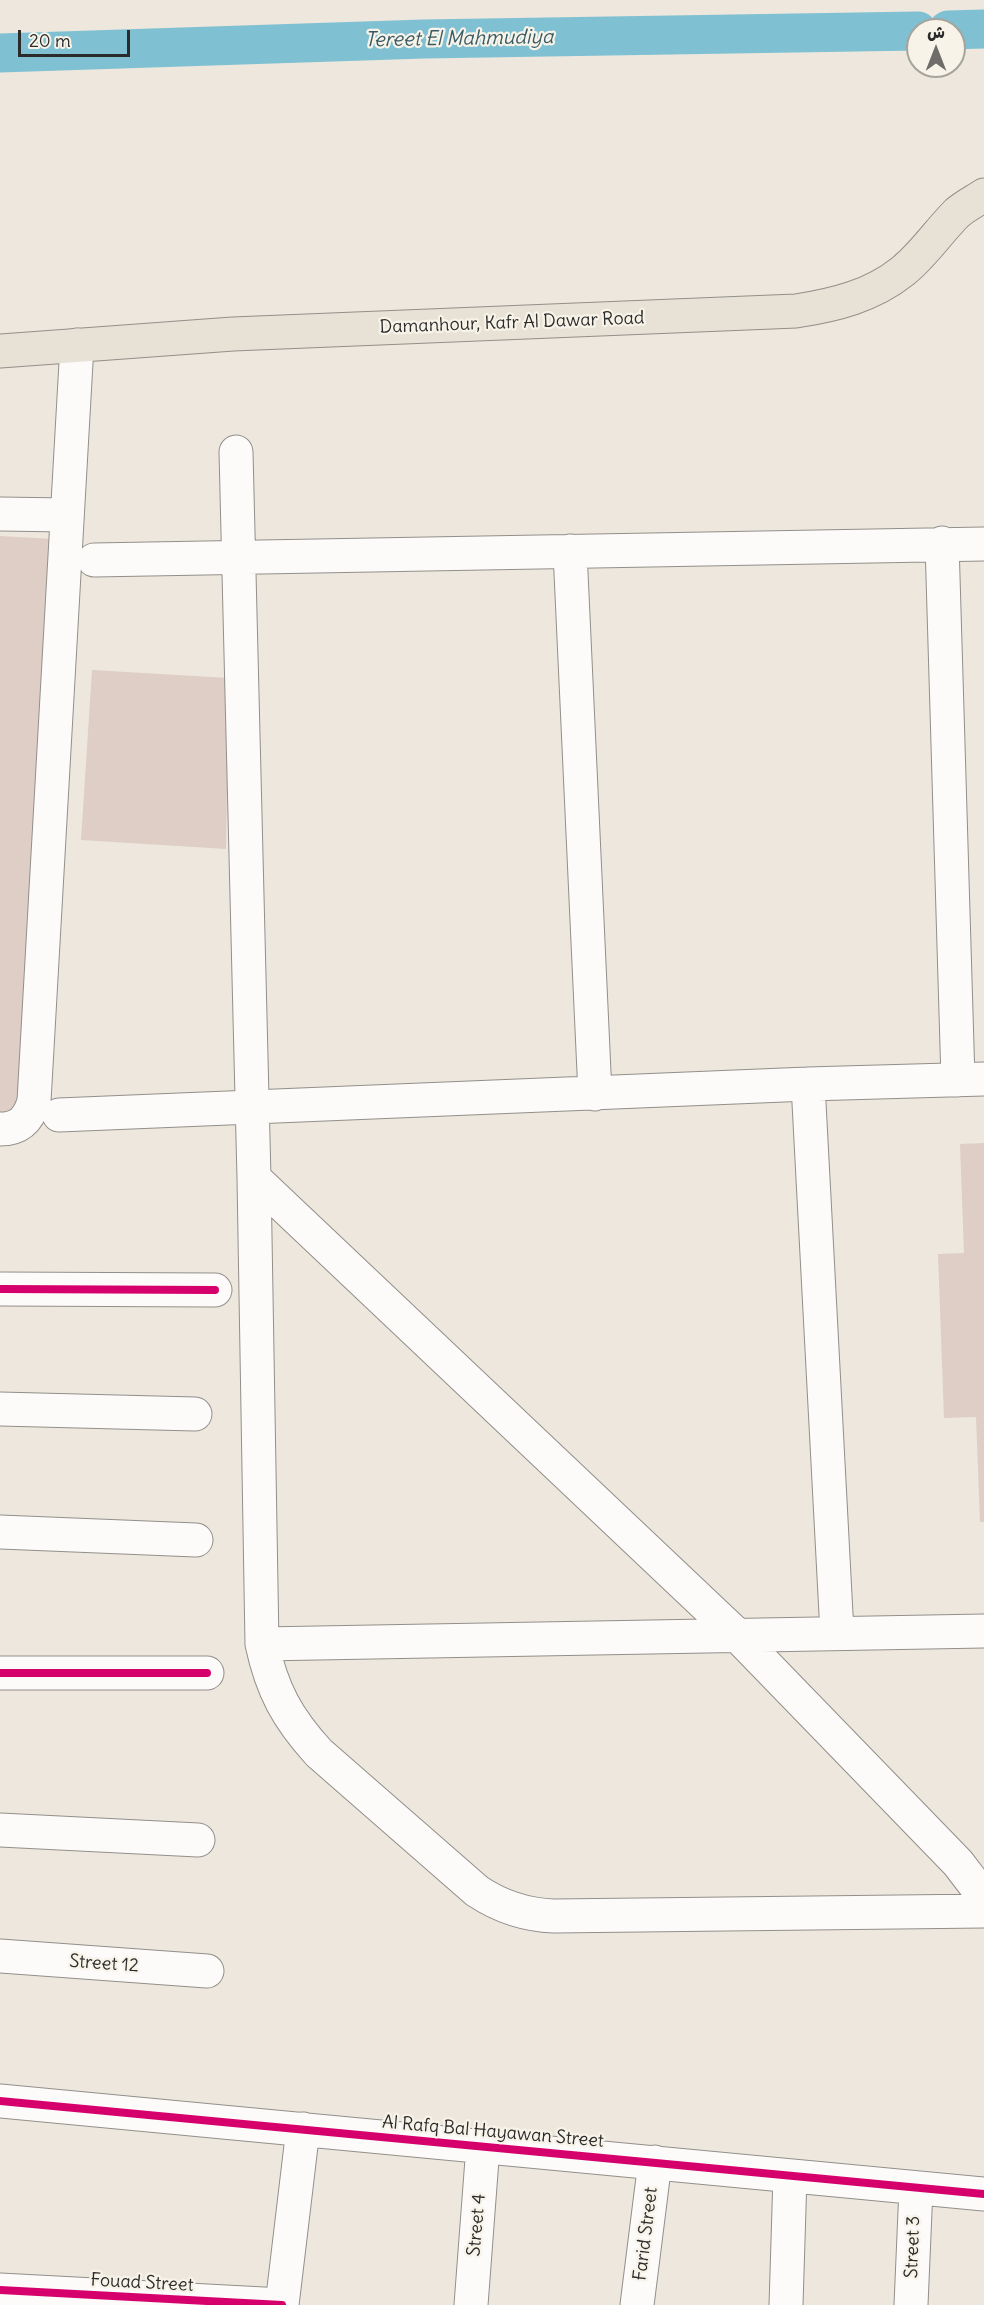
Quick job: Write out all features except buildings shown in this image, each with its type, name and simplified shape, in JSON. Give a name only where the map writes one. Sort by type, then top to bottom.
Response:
[{"type":"main road","name":"Damanhour, Kafr Al Dawar Road","points":[[0,351],[233,334],[796,311],[834,306],[870,292],[903,271],[930,245],[958,212],[984,195]]},
{"type":"street","points":[[0,1129],[11,1129],[23,1124],[31,1114],[34,1101],[77,345]]},
{"type":"street","points":[[236,452],[254,1178],[262,1644],[269,1675],[281,1703],[297,1730],[319,1753],[477,1891],[494,1903],[514,1910],[533,1915],[554,1916],[984,1911]]},
{"type":"street","points":[[0,514],[67,515]]},
{"type":"street","points":[[59,1115],[808,1084],[971,1080],[942,543]]},
{"type":"street","points":[[94,560],[984,544]]},
{"type":"street","points":[[570,551],[595,1094]]},
{"type":"street","points":[[808,1084],[837,1633]]},
{"type":"street","points":[[254,1178],[736,1634],[958,1863],[984,1897]]},
{"type":"street","points":[[0,1289],[215,1290]]},
{"type":"street","points":[[0,1409],[195,1414]]},
{"type":"street","points":[[0,1532],[196,1540]]},
{"type":"street","points":[[262,1644],[984,1631]]},
{"type":"street","points":[[0,1673],[207,1673]]},
{"type":"street","points":[[0,1830],[198,1840]]},
{"type":"street","name":"Street 12","points":[[0,1956],[207,1971]]},
{"type":"street","name":"Al Rafq Bal Hayawan Street","points":[[0,2101],[984,2194]]},
{"type":"street","points":[[282,2305],[303,2129]]},
{"type":"street","name":"Street 4","points":[[471,2305],[483,2146]]},
{"type":"street","name":"Farid Street","points":[[637,2305],[655,2162]]},
{"type":"street","points":[[786,2305],[790,2176]]},
{"type":"street","name":"Street 3","points":[[911,2305],[915,2188]]},
{"type":"street","name":"Fouad Street","points":[[0,2290],[282,2305]]},
{"type":"waterway","name":"Tereet El Mahmudiya","points":[[966,30],[984,29]]},
{"type":"waterway","name":"Tereet El Mahmudiya","points":[[0,53],[424,39],[906,31]]},
{"type":"cycle path","points":[[0,1289],[215,1290]]},
{"type":"cycle path","points":[[0,1673],[207,1673]]},
{"type":"cycle path","points":[[0,2101],[984,2194]]},
{"type":"cycle path","points":[[0,2290],[282,2305]]}]
